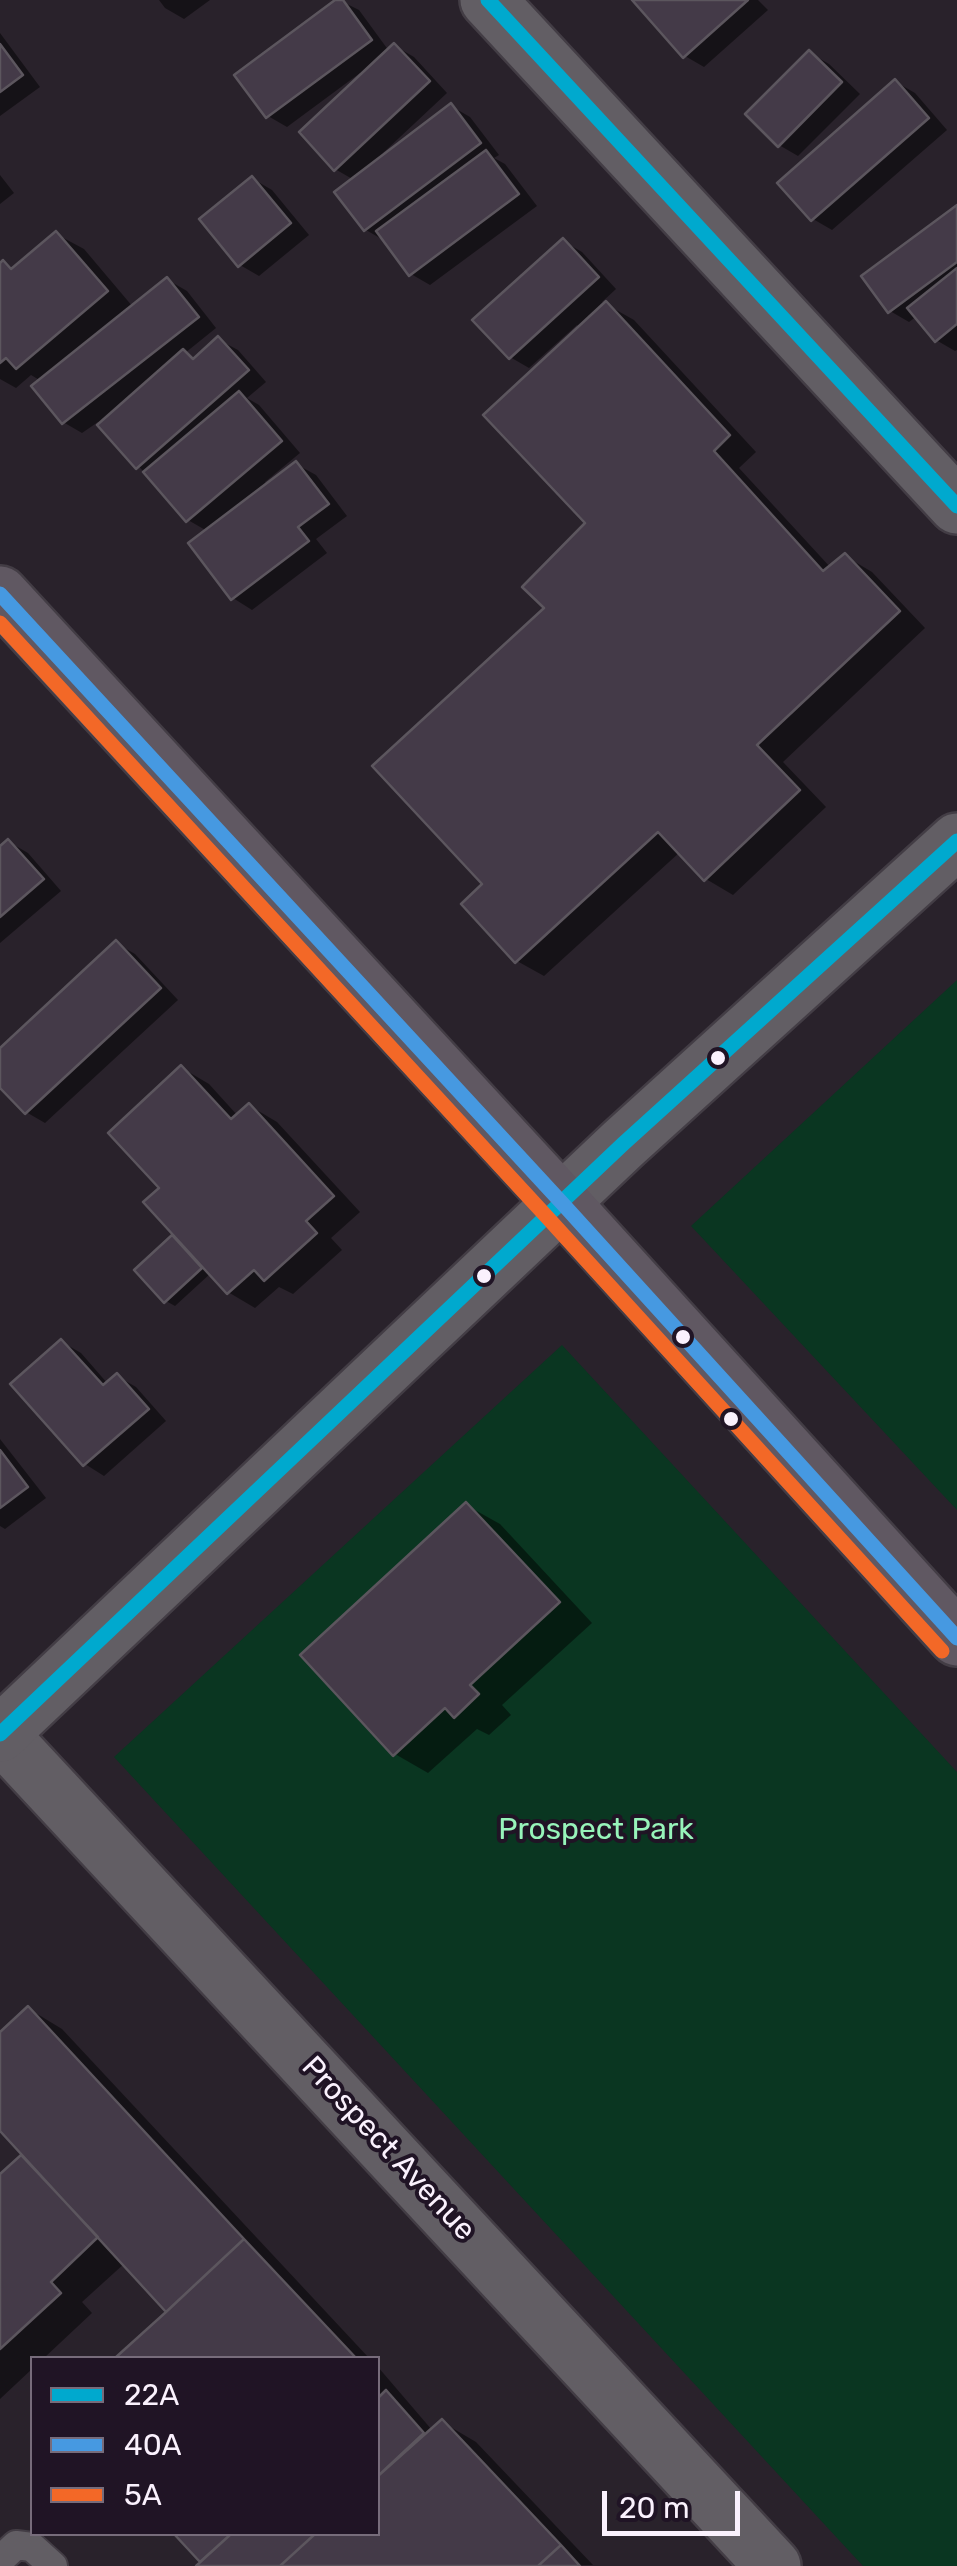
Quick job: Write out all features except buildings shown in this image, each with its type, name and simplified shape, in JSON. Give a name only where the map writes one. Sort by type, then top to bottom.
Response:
[{"type":"main road","points":[[0,594],[957,1638]]},
{"type":"street","points":[[488,0],[951,488]]},
{"type":"street","points":[[0,1734],[562,1203],[957,840]]},
{"type":"street","name":"Prospect Avenue","points":[[0,1734],[773,2566]]},
{"type":"lane","points":[[0,2560],[16,2545],[32,2548],[52,2566]]},
{"type":"green space","points":[[957,980],[957,1510],[691,1226]]},
{"type":"green space","name":"Prospect Park","points":[[562,1345],[957,1772],[957,2566],[863,2566],[114,1757]]},
{"type":"transit line","name":"22A","points":[[488,0],[957,506]]},
{"type":"transit line","name":"40A","points":[[0,594],[957,1638]]},
{"type":"transit line","name":"5A","points":[[0,623],[942,1651]]},
{"type":"transit line","name":"22A","points":[[0,1734],[623,1144],[957,841]]}]
